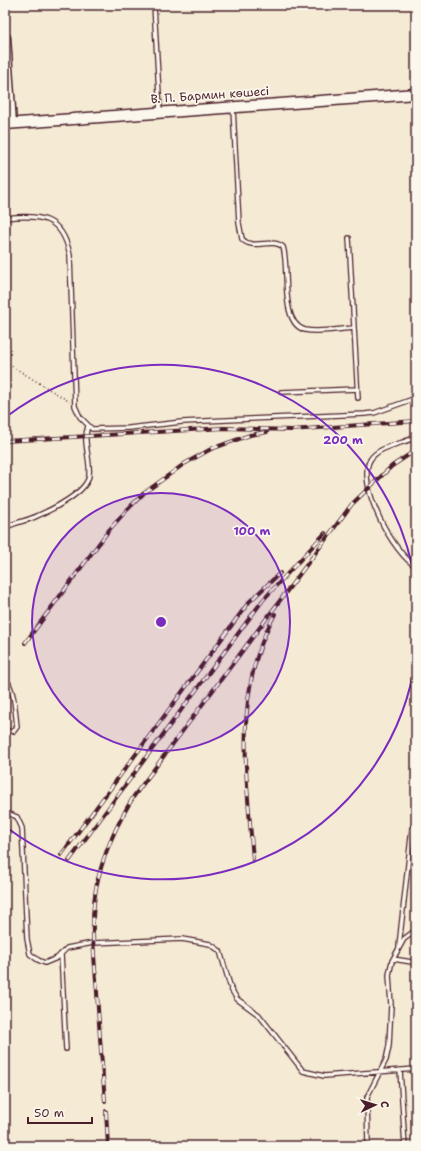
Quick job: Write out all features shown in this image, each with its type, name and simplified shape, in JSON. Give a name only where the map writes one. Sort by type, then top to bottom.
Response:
[{"type":"street","points":[[5,38],[8,123]]},
{"type":"street","name":"В. П. Бармин көшесі","points":[[8,123],[416,94]]},
{"type":"lane","points":[[154,5],[160,112]]},
{"type":"lane","points":[[233,107],[239,223],[242,239],[250,244],[276,244],[283,248],[289,313],[294,323],[298,327],[309,330],[354,328]]},
{"type":"lane","points":[[5,218],[41,217],[56,225],[68,244],[70,255],[75,406],[80,418],[92,429],[102,430],[182,422],[365,414],[374,413],[416,399]]},
{"type":"lane","points":[[349,238],[358,398]]},
{"type":"lane","points":[[282,392],[357,389]]},
{"type":"lane","points":[[5,528],[37,516],[77,494],[86,485],[89,477],[85,436],[88,426]]},
{"type":"lane","points":[[415,566],[399,552],[374,506],[368,487],[367,468],[374,455],[416,437]]},
{"type":"lane","points":[[416,560],[416,584]]},
{"type":"lane","points":[[5,677],[9,684],[12,696],[17,727],[14,731],[5,732]]},
{"type":"lane","points":[[5,812],[17,817],[22,828],[26,888],[25,910],[29,951],[33,956],[45,962],[57,958],[67,948],[93,943],[182,939],[210,944],[220,952],[231,989],[236,999],[259,1015],[302,1071],[324,1076],[416,1069]]},
{"type":"lane","points":[[398,949],[412,828],[416,827]]},
{"type":"lane","points":[[368,1146],[367,1097],[386,1060],[389,1046],[391,1005],[388,987],[393,960],[404,939],[416,930]]},
{"type":"lane","points":[[61,954],[66,1049]]},
{"type":"lane","points":[[393,960],[412,962],[416,966]]},
{"type":"lane","points":[[400,1070],[405,1146]]},
{"type":"lane","points":[[90,1146],[100,1145]]},
{"type":"path","points":[[5,362],[75,406]]},
{"type":"shaded area","points":[[5,5],[416,5],[416,1146],[5,1146]]},
{"type":"railway","points":[[5,441],[224,428],[291,430],[416,421]]},
{"type":"railway","points":[[25,643],[109,530],[144,493],[184,464],[211,449],[250,435],[267,432]]},
{"type":"railway","points":[[105,1101],[93,921],[95,893],[98,879],[104,857],[117,826],[134,796],[352,504],[392,466],[416,450]]},
{"type":"railway","points":[[69,861],[263,600],[325,533]]},
{"type":"railway","points":[[61,855],[249,602],[280,573]]},
{"type":"railway","points":[[253,860],[246,766],[248,704],[253,673],[261,643],[275,614]]},
{"type":"railway","points":[[106,1111],[108,1146]]}]
